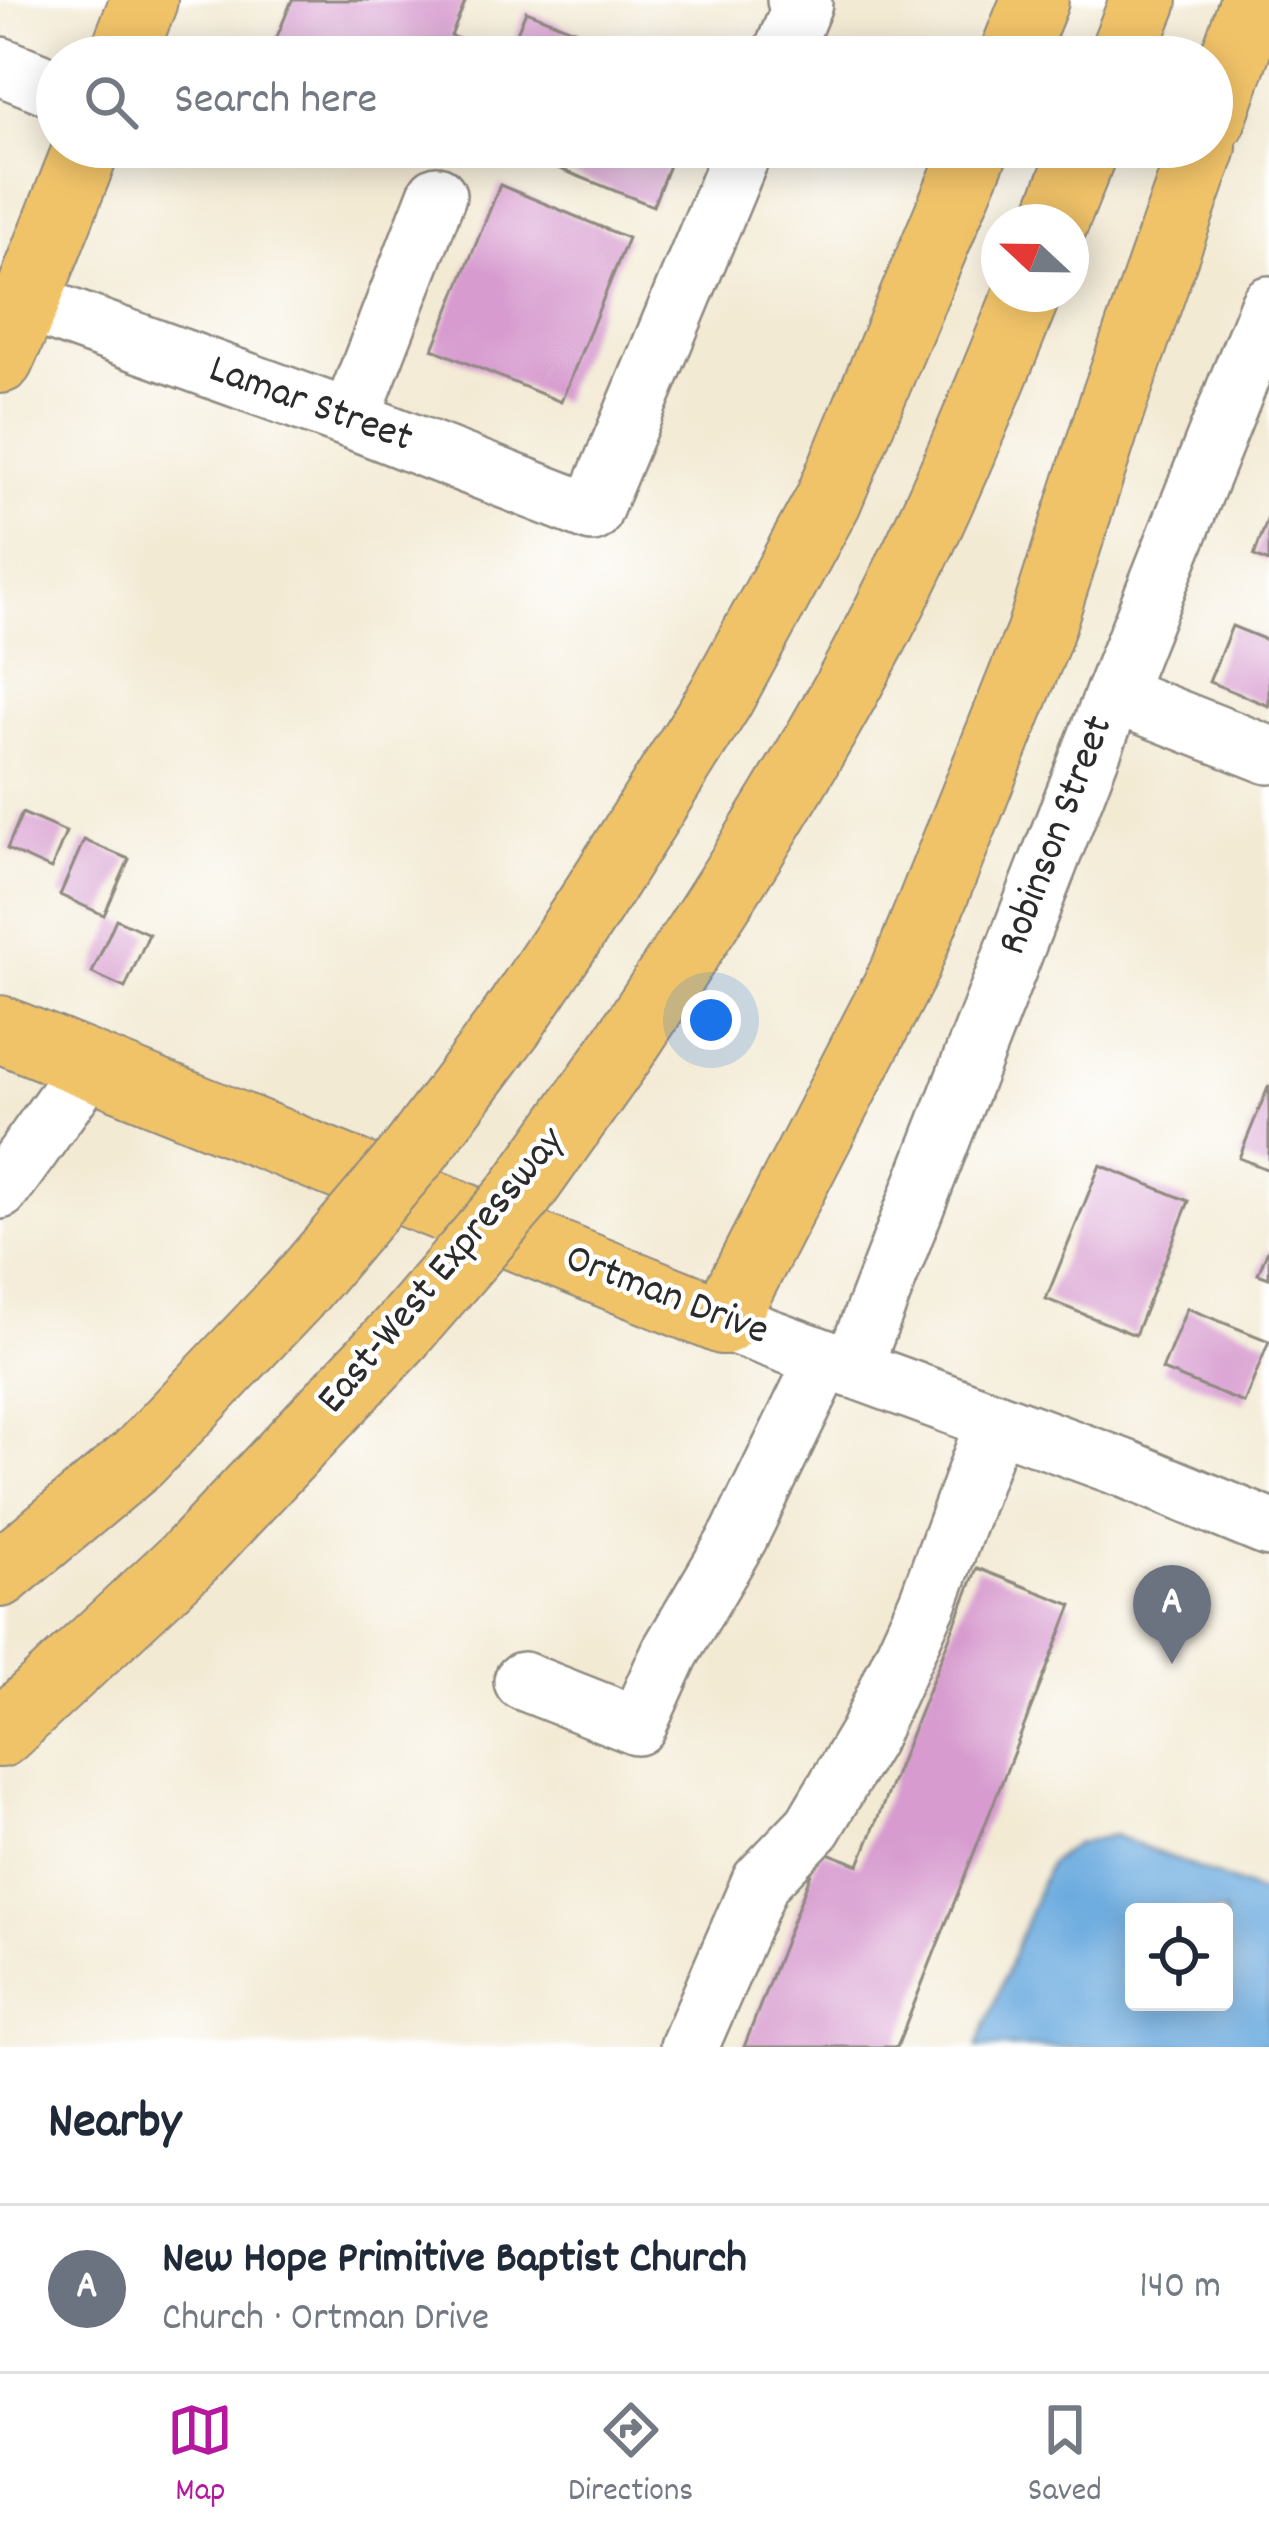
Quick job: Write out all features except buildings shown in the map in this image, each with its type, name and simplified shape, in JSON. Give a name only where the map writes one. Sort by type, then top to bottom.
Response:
[{"type":"main road","points":[[130,36],[144,0]]},
{"type":"main road","points":[[1020,36],[1035,0]]},
{"type":"main road","points":[[1129,36],[1144,0]]},
{"type":"main road","points":[[1233,60],[1254,0]]},
{"type":"main road","points":[[13,331],[78,168]]},
{"type":"main road","points":[[0,1574],[138,1459],[292,1296],[414,1153],[511,1023],[720,699],[817,520],[967,168]]},
{"type":"main road","points":[[1062,204],[1077,168]]},
{"type":"main road","points":[[723,1321],[905,970],[1038,638],[1114,400],[1196,168]]},
{"type":"main road","name":"East-West Expressway","points":[[0,1735],[192,1555],[399,1335],[518,1197],[621,1052],[745,860],[870,646],[959,463],[1020,312]]},
{"type":"main road","name":"Ortman Drive","points":[[0,1029],[723,1321]]},
{"type":"street","points":[[788,36],[800,1]]},
{"type":"street","points":[[0,66],[36,81]]},
{"type":"street","name":"Lamar Street","points":[[13,331],[350,419],[592,513],[734,168]]},
{"type":"street","points":[[350,419],[437,195]]},
{"type":"street","name":"Robinson Street","points":[[523,1681],[637,1726],[670,1653],[839,1364],[1269,305]]},
{"type":"street","points":[[1114,694],[1269,755]]},
{"type":"street","points":[[0,1190],[91,1065]]},
{"type":"street","name":"Ortman Drive","points":[[723,1321],[1126,1469],[1269,1528]]},
{"type":"street","points":[[688,2047],[761,1881],[813,1827],[868,1735],[928,1602],[995,1421]]},
{"type":"water","points":[[1114,1835],[1269,1896],[1269,2047],[977,2047],[1049,1863],[1075,1844]]},
{"type":"place","name":"New Hope Primitive Baptist Church","points":[[1172,1664]]}]
